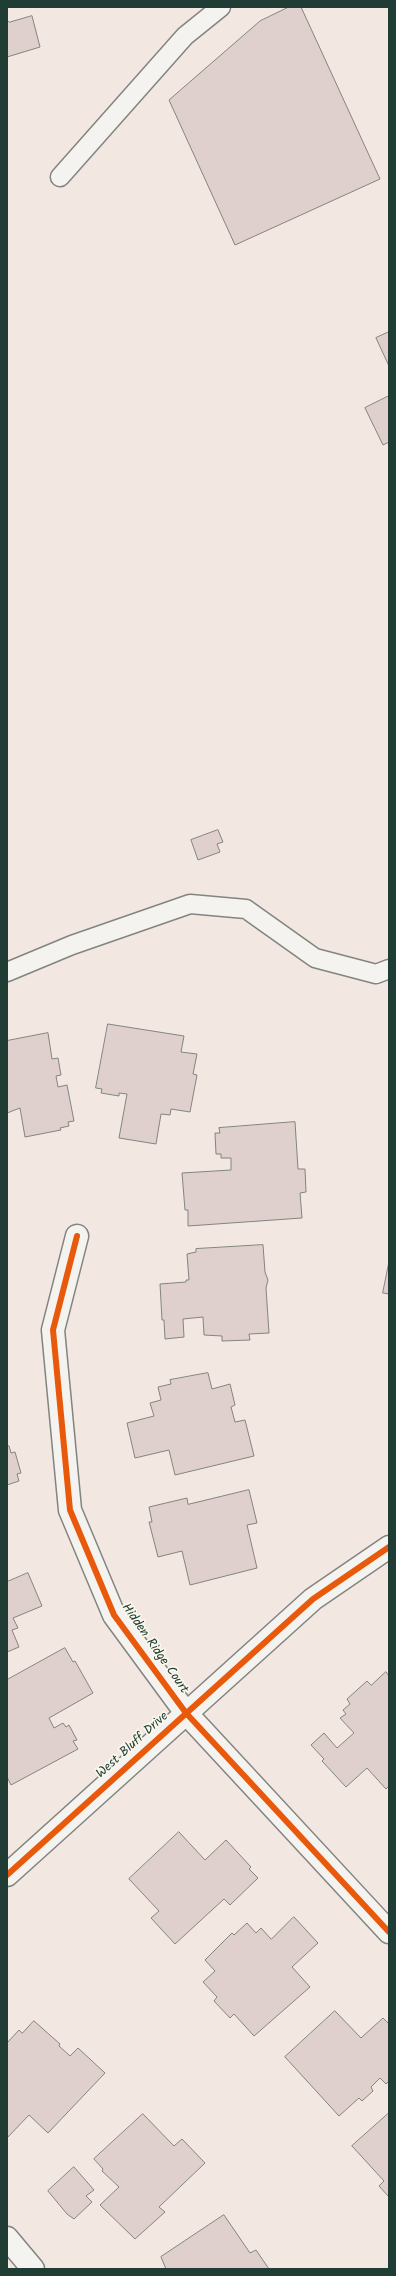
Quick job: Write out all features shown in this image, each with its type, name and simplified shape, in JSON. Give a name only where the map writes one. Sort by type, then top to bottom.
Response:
[{"type":"street","name":"Hidden Ridge Court","points":[[77,1236],[53,1330],[70,1510],[114,1615],[186,1713],[389,1932]]},
{"type":"street","name":"West Bluff Drive","points":[[7,1875],[313,1599],[389,1547]]},
{"type":"street","points":[[7,2238],[33,2269]]},
{"type":"lane","points":[[60,177],[185,36],[221,7]]},
{"type":"lane","points":[[7,972],[72,945],[190,904],[246,909],[315,958],[376,974],[389,969]]},
{"type":"building","points":[[289,7],[301,7],[380,179],[235,245],[169,100],[260,21]]},
{"type":"building","points":[[32,16],[40,47],[7,57],[7,20],[9,22]]},
{"type":"building","points":[[389,332],[389,366],[376,338]]},
{"type":"building","points":[[389,396],[389,442],[383,445],[365,408]]},
{"type":"building","points":[[218,830],[223,842],[217,844],[220,852],[198,860],[191,840]]},
{"type":"building","points":[[108,1024],[184,1036],[181,1052],[197,1054],[193,1074],[197,1075],[190,1112],[171,1109],[170,1115],[161,1114],[156,1144],[119,1138],[127,1094],[119,1093],[119,1096],[101,1093],[102,1089],[96,1088]]},
{"type":"building","points":[[48,1033],[52,1059],[58,1058],[61,1075],[56,1076],[58,1087],[67,1085],[74,1121],[68,1122],[69,1126],[60,1128],[61,1130],[25,1137],[20,1108],[7,1113],[7,1041]]},
{"type":"building","points":[[295,1122],[298,1169],[305,1169],[306,1192],[300,1193],[302,1218],[188,1226],[188,1210],[185,1210],[182,1173],[231,1170],[231,1158],[221,1158],[221,1154],[216,1154],[215,1133],[220,1133],[219,1128]]},
{"type":"building","points":[[263,1245],[265,1272],[268,1280],[266,1288],[269,1333],[249,1334],[250,1340],[222,1341],[222,1336],[204,1335],[203,1317],[183,1319],[184,1337],[165,1339],[164,1320],[162,1320],[160,1284],[186,1282],[186,1280],[189,1280],[187,1254],[196,1252],[196,1249]]},
{"type":"building","points":[[389,1262],[389,1294],[383,1293]]},
{"type":"building","points":[[208,1373],[212,1389],[230,1384],[235,1405],[231,1407],[235,1422],[245,1420],[254,1456],[175,1475],[169,1450],[135,1458],[127,1423],[154,1416],[150,1403],[161,1400],[158,1387],[171,1384],[170,1380]]},
{"type":"building","points":[[9,1446],[11,1453],[15,1452],[21,1473],[17,1474],[19,1481],[7,1485],[7,1447]]},
{"type":"building","points":[[249,1490],[257,1523],[247,1525],[257,1568],[190,1585],[182,1551],[158,1557],[149,1522],[152,1522],[149,1507],[187,1498],[188,1504]]},
{"type":"building","points":[[28,1573],[42,1606],[13,1618],[18,1628],[12,1630],[19,1647],[7,1652],[7,1582]]},
{"type":"building","points":[[65,1648],[73,1662],[75,1661],[93,1693],[49,1718],[54,1728],[63,1723],[66,1727],[69,1725],[77,1740],[73,1741],[78,1749],[11,1785],[7,1777],[7,1680]]},
{"type":"building","points":[[386,1672],[389,1676],[389,1786],[386,1789],[367,1768],[346,1787],[322,1761],[324,1759],[311,1745],[324,1733],[337,1748],[354,1733],[340,1718],[346,1714],[343,1710],[350,1704],[347,1699],[367,1681],[371,1685]]},
{"type":"building","points":[[179,1832],[205,1860],[226,1840],[251,1867],[249,1869],[258,1878],[230,1905],[224,1899],[175,1944],[151,1918],[159,1911],[129,1879]]},
{"type":"building","points":[[294,1917],[318,1943],[292,1967],[310,1987],[254,2036],[234,2014],[230,2018],[214,2001],[217,1997],[203,1982],[215,1971],[205,1960],[232,1933],[234,1935],[247,1923],[256,1933],[261,1928],[271,1939]]},
{"type":"building","points":[[335,2011],[361,2038],[383,2018],[389,2024],[389,2081],[386,2084],[380,2078],[371,2087],[373,2091],[362,2101],[359,2098],[339,2116],[285,2057]]},
{"type":"building","points":[[34,2021],[60,2044],[59,2046],[70,2056],[78,2048],[105,2073],[48,2133],[29,2115],[7,2138],[7,2043],[19,2030],[22,2033]]},
{"type":"building","points":[[389,2113],[389,2197],[379,2186],[384,2181],[352,2146]]},
{"type":"building","points":[[143,2114],[174,2146],[182,2139],[205,2163],[159,2207],[165,2212],[135,2239],[100,2205],[119,2187],[102,2171],[103,2169],[94,2159]]},
{"type":"building","points":[[74,2167],[94,2190],[86,2196],[92,2202],[74,2219],[67,2214],[48,2191]]},
{"type":"building","points":[[224,2215],[250,2253],[256,2250],[269,2269],[166,2269],[161,2257]]},
{"type":"cycle path","points":[[77,1236],[53,1330],[70,1510],[114,1615],[186,1713],[389,1932]]},
{"type":"cycle path","points":[[7,1875],[313,1599],[389,1547]]}]
